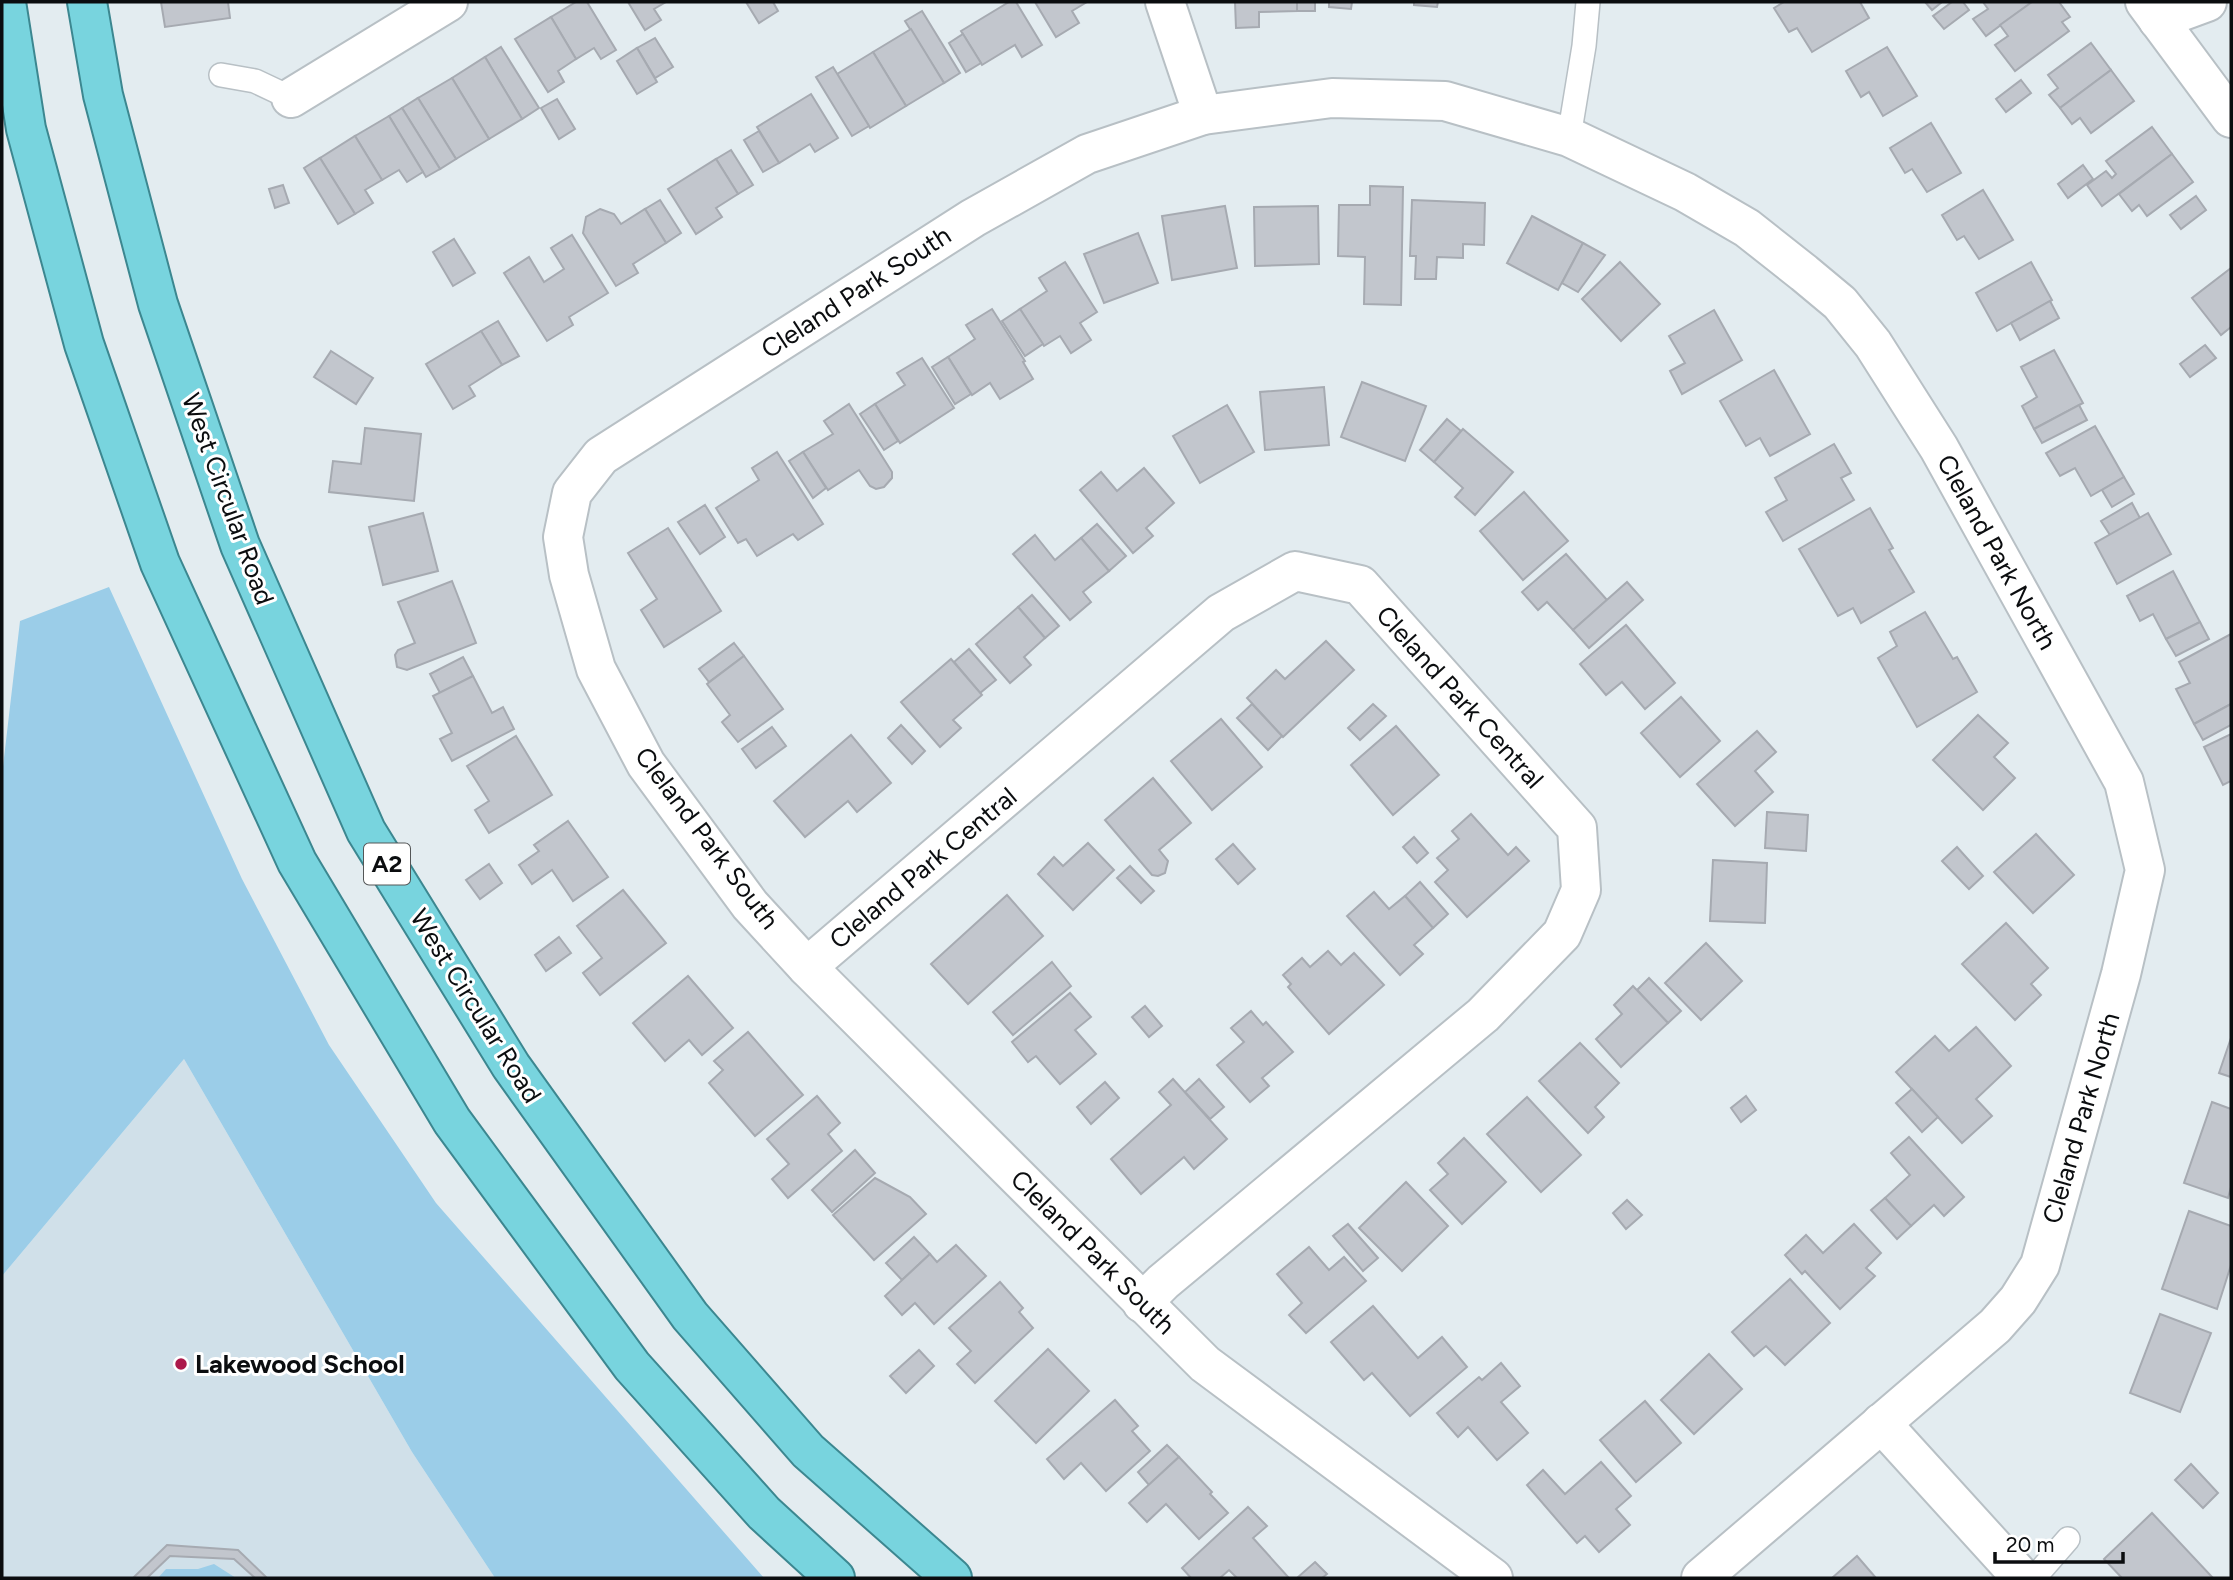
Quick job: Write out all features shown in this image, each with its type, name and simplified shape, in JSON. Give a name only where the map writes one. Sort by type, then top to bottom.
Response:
[{"type":"highway","points":[[6,2],[26,129],[84,344],[160,563],[297,862],[452,1121],[632,1366],[764,1513],[835,1578]]},
{"type":"highway","name":"West Circular Road","points":[[87,2],[103,95],[162,317],[240,545],[366,831],[511,1066],[690,1316],[808,1451],[952,1578]]},
{"type":"street","points":[[290,98],[448,2]]},
{"type":"street","points":[[1165,2],[1203,115]]},
{"type":"street","points":[[2207,2],[2152,11],[2231,118]]},
{"type":"street","name":"Cleland Park North","points":[[1203,115],[1332,98],[1445,101],[1569,137],[1685,192],[1747,228],[1840,303],[1873,344],[1940,447],[2124,782],[2145,870],[2121,974],[2040,1265],[2018,1300],[1995,1326],[1881,1423]]},
{"type":"street","name":"Cleland Park South","points":[[1203,115],[1087,153],[974,218],[601,456],[572,493],[563,537],[569,575],[596,669],[646,764],[750,905],[807,967],[1205,1364],[1493,1578]]},
{"type":"street","name":"Cleland Park Central","points":[[807,967],[1221,613],[1295,571],[1360,585],[1577,828],[1581,890],[1562,934],[1483,1015],[1174,1273],[1142,1303]]},
{"type":"street","points":[[1701,1578],[1881,1423],[2022,1578]]},
{"type":"lane","points":[[1569,137],[1584,47],[1588,2]]},
{"type":"lane","points":[[221,75],[255,81],[290,98]]},
{"type":"lane","points":[[2,94],[26,129]]},
{"type":"lane","points":[[2034,1578],[2068,1539]]},
{"type":"shaded area","points":[[109,587],[242,879],[329,1045],[436,1203],[764,1578],[495,1578],[412,1452],[184,1059],[2,1276],[2,775],[20,621]]},
{"type":"shaded area","name":"Lakewood School","points":[[184,1059],[412,1452],[495,1578],[2,1578],[2,1276]]},
{"type":"shaded area","points":[[214,1564],[236,1578],[158,1578],[166,1569],[198,1569]]},
{"type":"building","points":[[161,2],[228,2],[230,18],[165,27]]},
{"type":"building","points":[[576,2],[587,2],[616,50],[601,59],[594,48],[576,59],[551,17]]},
{"type":"building","points":[[628,2],[666,2],[654,9],[661,20],[645,30]]},
{"type":"building","points":[[746,2],[773,2],[778,11],[759,23]]},
{"type":"building","points":[[1009,2],[1016,2],[1042,45],[1022,57],[1015,45],[982,65],[961,31]]},
{"type":"building","points":[[1035,2],[1087,2],[1072,11],[1079,23],[1056,37]]},
{"type":"building","points":[[1235,2],[1297,2],[1297,11],[1259,12],[1259,27],[1236,28]]},
{"type":"building","points":[[1297,2],[1315,2],[1315,11],[1297,11]]},
{"type":"building","points":[[1329,2],[1352,2],[1351,9],[1329,7]]},
{"type":"building","points":[[1414,2],[1438,2],[1437,7],[1414,5]]},
{"type":"building","points":[[1784,2],[1860,2],[1869,18],[1812,52],[1797,28],[1789,32],[1774,8]]},
{"type":"building","points":[[1925,2],[1942,2],[1932,10]]},
{"type":"building","points":[[1952,2],[1963,2],[1969,10],[1944,29],[1933,16]]},
{"type":"building","points":[[1983,2],[2032,2],[1986,36],[1973,19],[1988,9]]},
{"type":"building","points":[[2032,2],[2059,2],[2070,17],[2062,22],[2069,31],[2015,71],[1995,45],[2008,36],[2000,25]]},
{"type":"building","points":[[922,11],[960,73],[944,83],[905,21]]},
{"type":"building","points":[[551,17],[576,59],[558,71],[564,82],[548,92],[515,39]]},
{"type":"building","points":[[911,29],[944,83],[906,106],[873,52]]},
{"type":"building","points":[[963,34],[981,63],[966,72],[949,43]]},
{"type":"building","points":[[655,38],[673,67],[655,78],[637,48]]},
{"type":"building","points":[[2091,43],[2111,70],[2060,108],[2049,95],[2058,88],[2048,75]]},
{"type":"building","points":[[501,47],[539,108],[522,119],[485,57]]},
{"type":"building","points":[[1887,47],[1917,96],[1883,116],[1869,92],[1861,97],[1846,71]]},
{"type":"building","points":[[637,48],[657,82],[637,94],[617,61]]},
{"type":"building","points":[[873,52],[906,106],[870,128],[837,74]]},
{"type":"building","points":[[485,57],[522,119],[489,139],[452,78]]},
{"type":"building","points":[[833,67],[869,126],[852,136],[816,77]]},
{"type":"building","points":[[2111,70],[2134,101],[2091,133],[2080,118],[2072,124],[2060,108]]},
{"type":"building","points":[[452,78],[489,139],[456,159],[418,98]]},
{"type":"building","points":[[2021,80],[2031,93],[2006,112],[1996,99]]},
{"type":"building","points":[[811,94],[838,138],[815,152],[810,144],[779,163],[757,127]]},
{"type":"building","points":[[418,98],[456,159],[440,169],[402,108]]},
{"type":"building","points":[[557,99],[575,129],[559,139],[541,108]]},
{"type":"building","points":[[402,108],[440,169],[426,177],[389,116]]},
{"type":"building","points":[[389,116],[423,172],[407,182],[399,170],[382,180],[355,136]]},
{"type":"building","points":[[1931,123],[1961,173],[1927,192],[1912,169],[1905,173],[1890,148]]},
{"type":"building","points":[[2152,127],[2172,154],[2102,206],[2087,185],[2106,171],[2112,178],[2116,174],[2106,161]]},
{"type":"building","points":[[759,131],[779,163],[763,172],[744,140]]},
{"type":"building","points":[[355,136],[382,180],[365,190],[373,203],[355,214],[320,158]]},
{"type":"building","points":[[731,150],[753,185],[738,194],[716,159]]},
{"type":"building","points":[[2172,154],[2193,182],[2147,216],[2139,205],[2132,211],[2119,194]]},
{"type":"building","points":[[320,158],[355,214],[338,224],[304,168]]},
{"type":"building","points":[[716,159],[738,194],[716,208],[722,217],[696,234],[668,189]]},
{"type":"building","points":[[2083,165],[2093,179],[2068,198],[2058,184]]},
{"type":"building","points":[[283,185],[289,203],[275,208],[269,189]]},
{"type":"building","points":[[1370,186],[1403,187],[1401,305],[1364,304],[1365,257],[1338,256],[1339,205],[1370,205]]},
{"type":"building","points":[[1983,190],[2013,240],[1979,259],[1964,236],[1957,240],[1942,215]]},
{"type":"building","points":[[2196,196],[2206,210],[2181,229],[2170,215]]},
{"type":"building","points":[[660,200],[681,233],[666,243],[645,209]]},
{"type":"building","points":[[1412,200],[1485,203],[1484,245],[1463,244],[1463,258],[1437,257],[1436,279],[1415,279],[1416,256],[1410,256]]},
{"type":"building","points":[[1225,206],[1237,268],[1172,280],[1162,216]]},
{"type":"building","points":[[1318,206],[1319,264],[1255,266],[1254,207]]},
{"type":"building","points":[[600,209],[614,214],[621,224],[645,209],[666,243],[633,264],[638,273],[616,286],[583,233],[586,217]]},
{"type":"building","points":[[1532,216],[1583,243],[1558,290],[1507,263]]},
{"type":"building","points":[[1138,233],[1158,283],[1104,303],[1084,254]]},
{"type":"building","points":[[572,235],[608,293],[569,317],[573,325],[547,341],[504,273],[529,257],[544,282],[564,269],[551,248]]},
{"type":"building","points":[[454,239],[475,273],[453,286],[433,252]]},
{"type":"building","points":[[1583,243],[1605,255],[1578,292],[1562,283]]},
{"type":"building","points":[[1065,262],[1097,312],[1080,323],[1091,340],[1071,353],[1060,336],[1044,346],[1020,309],[1047,291],[1039,278]]},
{"type":"building","points":[[1620,262],[1660,304],[1621,341],[1582,299]]},
{"type":"building","points":[[2031,262],[2052,300],[1997,331],[1976,293]]},
{"type":"building","points":[[2231,268],[2231,327],[2221,335],[2192,298]]},
{"type":"building","points":[[2050,301],[2059,318],[2020,340],[2011,323]]},
{"type":"building","points":[[992,309],[1025,361],[1023,362],[1033,379],[1000,399],[990,383],[972,395],[948,357],[975,339],[966,325]]},
{"type":"building","points":[[1020,309],[1043,344],[1025,356],[1002,321]]},
{"type":"building","points":[[1714,310],[1742,360],[1682,394],[1670,371],[1685,363],[1669,336]]},
{"type":"building","points":[[498,321],[519,356],[502,365],[481,331]]},
{"type":"building","points":[[481,331],[502,365],[469,386],[475,396],[453,409],[426,364]]},
{"type":"building","points":[[2205,345],[2216,358],[2190,377],[2180,364]]},
{"type":"building","points":[[2054,350],[2083,403],[2034,429],[2022,406],[2037,397],[2021,367]]},
{"type":"building","points":[[331,351],[373,378],[356,404],[314,377]]},
{"type":"building","points":[[948,357],[971,394],[955,404],[932,367]]},
{"type":"building","points":[[922,358],[954,408],[900,443],[875,404],[905,385],[897,373]]},
{"type":"building","points":[[1774,370],[1810,434],[1770,456],[1760,438],[1746,446],[1720,401]]},
{"type":"building","points":[[1362,382],[1426,406],[1405,461],[1341,437]]},
{"type":"building","points":[[1324,387],[1329,445],[1265,450],[1260,392]]},
{"type":"building","points":[[849,404],[892,472],[892,478],[884,487],[876,489],[870,486],[859,470],[828,490],[803,452],[833,434],[824,421]]},
{"type":"building","points":[[875,404],[898,441],[884,450],[860,414]]},
{"type":"building","points":[[1227,405],[1254,452],[1200,483],[1173,436]]},
{"type":"building","points":[[2079,405],[2087,420],[2042,443],[2034,429]]},
{"type":"building","points":[[1447,419],[1461,431],[1434,462],[1420,450]]},
{"type":"building","points":[[2095,426],[2124,477],[2091,496],[2075,468],[2060,476],[2046,453]]},
{"type":"building","points":[[365,428],[421,434],[414,501],[329,492],[333,461],[361,464]]},
{"type":"building","points":[[1463,429],[1513,472],[1475,515],[1455,497],[1463,488],[1434,462]]},
{"type":"building","points":[[1834,444],[1851,473],[1841,478],[1854,500],[1783,541],[1766,512],[1787,500],[1775,478]]},
{"type":"building","points":[[777,452],[823,524],[798,540],[793,534],[757,556],[746,539],[738,543],[716,508],[759,480],[752,468]]},
{"type":"building","points":[[803,452],[826,488],[813,498],[789,461]]},
{"type":"building","points":[[1144,468],[1174,503],[1146,528],[1153,536],[1133,553],[1080,490],[1101,472],[1117,491]]},
{"type":"building","points":[[2124,477],[2134,494],[2112,507],[2102,490]]},
{"type":"building","points":[[1524,492],[1568,541],[1523,580],[1480,531]]},
{"type":"building","points":[[2132,503],[2140,518],[2110,535],[2101,521]]},
{"type":"building","points":[[705,505],[725,537],[700,554],[678,522]]},
{"type":"building","points":[[1870,508],[1893,548],[1889,550],[1914,592],[1861,623],[1853,608],[1838,616],[1799,549]]},
{"type":"building","points":[[423,513],[438,571],[383,585],[369,527]]},
{"type":"building","points":[[2148,513],[2171,554],[2117,584],[2095,543]]},
{"type":"building","points":[[1097,524],[1126,556],[1109,571],[1081,538]]},
{"type":"building","points":[[668,528],[721,611],[664,647],[641,610],[657,599],[628,553]]},
{"type":"building","points":[[1035,535],[1055,560],[1081,538],[1109,571],[1083,592],[1091,602],[1070,620],[1013,554]]},
{"type":"building","points":[[1566,554],[1607,600],[1573,630],[1547,602],[1538,610],[1522,592]]},
{"type":"building","points":[[2173,571],[2200,622],[2166,639],[2153,614],[2140,621],[2127,596]]},
{"type":"building","points":[[452,581],[476,643],[407,670],[397,667],[395,655],[398,650],[415,643],[398,602]]},
{"type":"building","points":[[1627,582],[1643,600],[1589,648],[1573,630]]},
{"type":"building","points":[[1032,595],[1059,626],[1045,638],[1018,607]]},
{"type":"building","points":[[1018,607],[1045,638],[1024,657],[1031,665],[1010,683],[976,644]]},
{"type":"building","points":[[1925,612],[1953,659],[1957,657],[1977,692],[1917,727],[1878,658],[1897,646],[1890,632]]},
{"type":"building","points":[[2200,622],[2209,639],[2176,656],[2166,639]]},
{"type":"building","points":[[1626,625],[1675,683],[1645,709],[1622,682],[1606,695],[1580,664]]},
{"type":"building","points":[[2231,634],[2231,704],[2194,724],[2176,689],[2190,683],[2179,662]]},
{"type":"building","points":[[1326,641],[1354,670],[1283,737],[1247,698],[1276,670],[1285,679]]},
{"type":"building","points":[[734,643],[744,656],[709,682],[699,669]]},
{"type":"building","points":[[969,649],[996,680],[980,693],[954,662]]},
{"type":"building","points":[[744,656],[783,709],[738,742],[722,722],[730,715],[707,684]]},
{"type":"building","points":[[463,657],[473,676],[440,693],[430,674]]},
{"type":"building","points":[[951,659],[982,695],[953,720],[961,728],[940,747],[901,702]]},
{"type":"building","points":[[473,676],[492,713],[503,707],[514,729],[452,761],[440,739],[452,733],[433,696]]},
{"type":"building","points":[[1681,697],[1720,741],[1680,777],[1641,733]]},
{"type":"building","points":[[1252,704],[1282,736],[1268,750],[1237,718]]},
{"type":"building","points":[[1373,704],[1386,716],[1360,740],[1348,728]]},
{"type":"building","points":[[2231,704],[2231,725],[2203,740],[2194,724]]},
{"type":"building","points":[[1978,715],[2008,743],[1994,757],[2015,778],[1983,810],[1933,760]]},
{"type":"building","points":[[1221,719],[1262,767],[1212,810],[1171,761]]},
{"type":"building","points":[[901,725],[925,751],[912,764],[888,738]]},
{"type":"building","points":[[1396,726],[1439,775],[1393,815],[1351,765]]},
{"type":"building","points":[[772,727],[786,746],[756,768],[742,749]]},
{"type":"building","points":[[1757,731],[1776,752],[1755,771],[1773,792],[1735,826],[1697,784]]},
{"type":"building","points":[[2231,734],[2231,781],[2223,785],[2204,747]]},
{"type":"building","points":[[851,735],[891,783],[857,812],[848,801],[805,837],[774,801]]},
{"type":"building","points":[[516,736],[552,795],[489,833],[475,810],[489,801],[467,766]]},
{"type":"building","points":[[1153,778],[1191,823],[1159,850],[1168,861],[1165,873],[1158,876],[1152,875],[1105,820]]},
{"type":"building","points":[[1767,812],[1808,815],[1806,851],[1765,848]]},
{"type":"building","points":[[1471,814],[1508,855],[1516,847],[1529,861],[1467,917],[1435,882],[1448,870],[1437,858],[1459,839],[1452,831]]},
{"type":"building","points":[[568,821],[608,877],[573,901],[552,870],[532,884],[519,865],[539,851],[534,845]]},
{"type":"building","points":[[2036,834],[2074,875],[2033,913],[1994,872]]},
{"type":"building","points":[[1414,837],[1428,853],[1417,863],[1403,847]]},
{"type":"building","points":[[1088,843],[1114,870],[1073,910],[1038,874],[1054,857],[1063,866]]},
{"type":"building","points":[[1233,844],[1255,869],[1238,884],[1216,859]]},
{"type":"building","points":[[1957,847],[1983,876],[1969,889],[1942,861]]},
{"type":"building","points":[[1713,860],[1767,863],[1765,923],[1710,921]]},
{"type":"building","points":[[489,864],[502,883],[480,899],[466,880]]},
{"type":"building","points":[[1130,866],[1154,891],[1141,903],[1117,878]]},
{"type":"building","points":[[1420,882],[1448,914],[1433,928],[1405,896]]},
{"type":"building","points":[[623,890],[666,943],[600,995],[583,973],[602,958],[577,926]]},
{"type":"building","points":[[1374,892],[1389,909],[1405,896],[1433,928],[1414,945],[1423,954],[1400,975],[1347,916]]},
{"type":"building","points":[[1007,895],[1043,936],[968,1004],[931,964]]},
{"type":"building","points":[[2006,923],[2048,968],[2031,984],[2041,995],[2015,1020],[1962,964]]},
{"type":"building","points":[[559,937],[571,953],[546,971],[535,955]]},
{"type":"building","points":[[1706,943],[1742,981],[1701,1020],[1665,983]]},
{"type":"building","points":[[1328,951],[1341,965],[1354,953],[1384,985],[1329,1034],[1288,987],[1291,984],[1283,975],[1302,958],[1310,967]]},
{"type":"building","points":[[1052,962],[1071,986],[1013,1035],[993,1012]]},
{"type":"building","points":[[688,976],[733,1028],[702,1055],[689,1040],[665,1061],[633,1023]]},
{"type":"building","points":[[1649,978],[1681,1011],[1668,1023],[1637,990]]},
{"type":"building","points":[[1633,986],[1668,1023],[1621,1067],[1596,1039],[1622,1014],[1614,1005]]},
{"type":"building","points":[[1070,993],[1091,1017],[1075,1030],[1096,1054],[1060,1084],[1036,1056],[1028,1062],[1012,1042]]},
{"type":"building","points":[[1145,1006],[1162,1026],[1149,1037],[1132,1017]]},
{"type":"building","points":[[1251,1011],[1263,1025],[1266,1022],[1293,1052],[1262,1078],[1269,1086],[1250,1102],[1217,1065],[1244,1042],[1231,1028]]},
{"type":"building","points":[[1976,1027],[2011,1066],[1976,1099],[1992,1116],[1962,1143],[1896,1072],[1935,1036],[1949,1051]]},
{"type":"building","points":[[748,1032],[803,1095],[755,1136],[709,1083],[723,1070],[714,1061]]},
{"type":"building","points":[[2231,1038],[2231,1077],[2219,1073]]},
{"type":"building","points":[[1580,1043],[1619,1083],[1595,1107],[1604,1117],[1588,1133],[1539,1081]]},
{"type":"building","points":[[1173,1079],[1227,1139],[1194,1169],[1184,1157],[1141,1194],[1111,1159],[1171,1105],[1159,1092]]},
{"type":"building","points":[[1199,1079],[1224,1107],[1210,1119],[1185,1092]]},
{"type":"building","points":[[1105,1082],[1119,1098],[1091,1124],[1077,1107]]},
{"type":"building","points":[[1912,1089],[1938,1117],[1922,1132],[1896,1103]]},
{"type":"building","points":[[817,1096],[840,1123],[828,1134],[842,1151],[788,1198],[772,1179],[789,1164],[767,1139]]},
{"type":"building","points":[[1746,1096],[1756,1110],[1741,1122],[1731,1108]]},
{"type":"building","points":[[1527,1097],[1581,1155],[1541,1192],[1487,1134]]},
{"type":"building","points":[[2212,1102],[2231,1109],[2231,1187],[2228,1198],[2184,1183]]},
{"type":"building","points":[[1909,1137],[1964,1197],[1944,1216],[1934,1205],[1911,1226],[1885,1198],[1910,1175],[1891,1153]]},
{"type":"building","points":[[1464,1138],[1506,1182],[1462,1224],[1430,1190],[1448,1174],[1438,1163]]},
{"type":"building","points":[[855,1150],[875,1173],[832,1212],[812,1190]]},
{"type":"building","points":[[875,1178],[910,1197],[926,1214],[874,1260],[833,1215]]},
{"type":"building","points":[[1406,1182],[1448,1226],[1402,1271],[1359,1228]]},
{"type":"building","points":[[1885,1198],[1911,1226],[1897,1239],[1871,1210]]},
{"type":"building","points":[[1627,1200],[1642,1215],[1626,1229],[1613,1213]]},
{"type":"building","points":[[2189,1211],[2231,1226],[2231,1265],[2217,1309],[2162,1289]]},
{"type":"building","points":[[1348,1224],[1378,1258],[1363,1271],[1333,1236]]},
{"type":"building","points":[[1854,1224],[1881,1253],[1866,1268],[1875,1276],[1840,1309],[1805,1271],[1802,1274],[1785,1255],[1806,1235],[1823,1253]]},
{"type":"building","points":[[914,1237],[930,1254],[902,1280],[886,1263]]},
{"type":"building","points":[[956,1245],[986,1276],[934,1324],[915,1303],[902,1315],[885,1296],[930,1254],[937,1262]]},
{"type":"building","points":[[1309,1247],[1329,1270],[1344,1257],[1366,1281],[1306,1333],[1289,1315],[1302,1303],[1277,1274]]},
{"type":"building","points":[[1790,1279],[1830,1323],[1785,1365],[1766,1346],[1754,1356],[1732,1332]]},
{"type":"building","points":[[1000,1282],[1023,1308],[1019,1312],[1033,1328],[975,1383],[957,1364],[971,1351],[949,1328]]},
{"type":"building","points":[[1373,1306],[1418,1358],[1442,1337],[1467,1367],[1410,1416],[1372,1373],[1364,1380],[1331,1342]]},
{"type":"building","points":[[2160,1314],[2211,1333],[2180,1412],[2130,1393]]},
{"type":"building","points":[[1048,1349],[1089,1391],[1036,1443],[995,1401]]},
{"type":"building","points":[[919,1350],[934,1366],[906,1393],[890,1376]]},
{"type":"building","points":[[1709,1354],[1742,1389],[1694,1434],[1661,1400]]},
{"type":"building","points":[[1501,1363],[1520,1386],[1501,1402],[1528,1433],[1497,1460],[1468,1427],[1458,1437],[1437,1413],[1479,1377],[1482,1380]]},
{"type":"building","points":[[1115,1400],[1138,1426],[1132,1431],[1150,1451],[1106,1491],[1081,1463],[1064,1479],[1047,1459]]},
{"type":"building","points":[[1645,1401],[1681,1443],[1636,1482],[1600,1440]]},
{"type":"building","points":[[1167,1445],[1179,1457],[1149,1485],[1138,1472]]},
{"type":"building","points":[[1179,1457],[1228,1513],[1199,1539],[1166,1504],[1147,1522],[1129,1503]]},
{"type":"building","points":[[1601,1462],[1631,1496],[1616,1509],[1630,1525],[1599,1552],[1585,1536],[1577,1543],[1527,1485],[1543,1470],[1565,1494]]},
{"type":"building","points":[[2191,1464],[2218,1493],[2203,1508],[2175,1480]]},
{"type":"building","points":[[1248,1507],[1267,1526],[1253,1538],[1289,1578],[1237,1578],[1229,1570],[1220,1578],[1191,1578],[1182,1568]]},
{"type":"building","points":[[2152,1513],[2213,1578],[2122,1578],[2104,1559]]},
{"type":"building","points":[[167,1545],[238,1550],[267,1578],[255,1578],[234,1559],[170,1556],[147,1578],[133,1578]]},
{"type":"building","points":[[1857,1556],[1876,1578],[1832,1578]]},
{"type":"building","points":[[1315,1562],[1327,1574],[1322,1578],[1297,1578]]},
{"type":"place","name":"Lakewood School","points":[[181,1364]]}]
